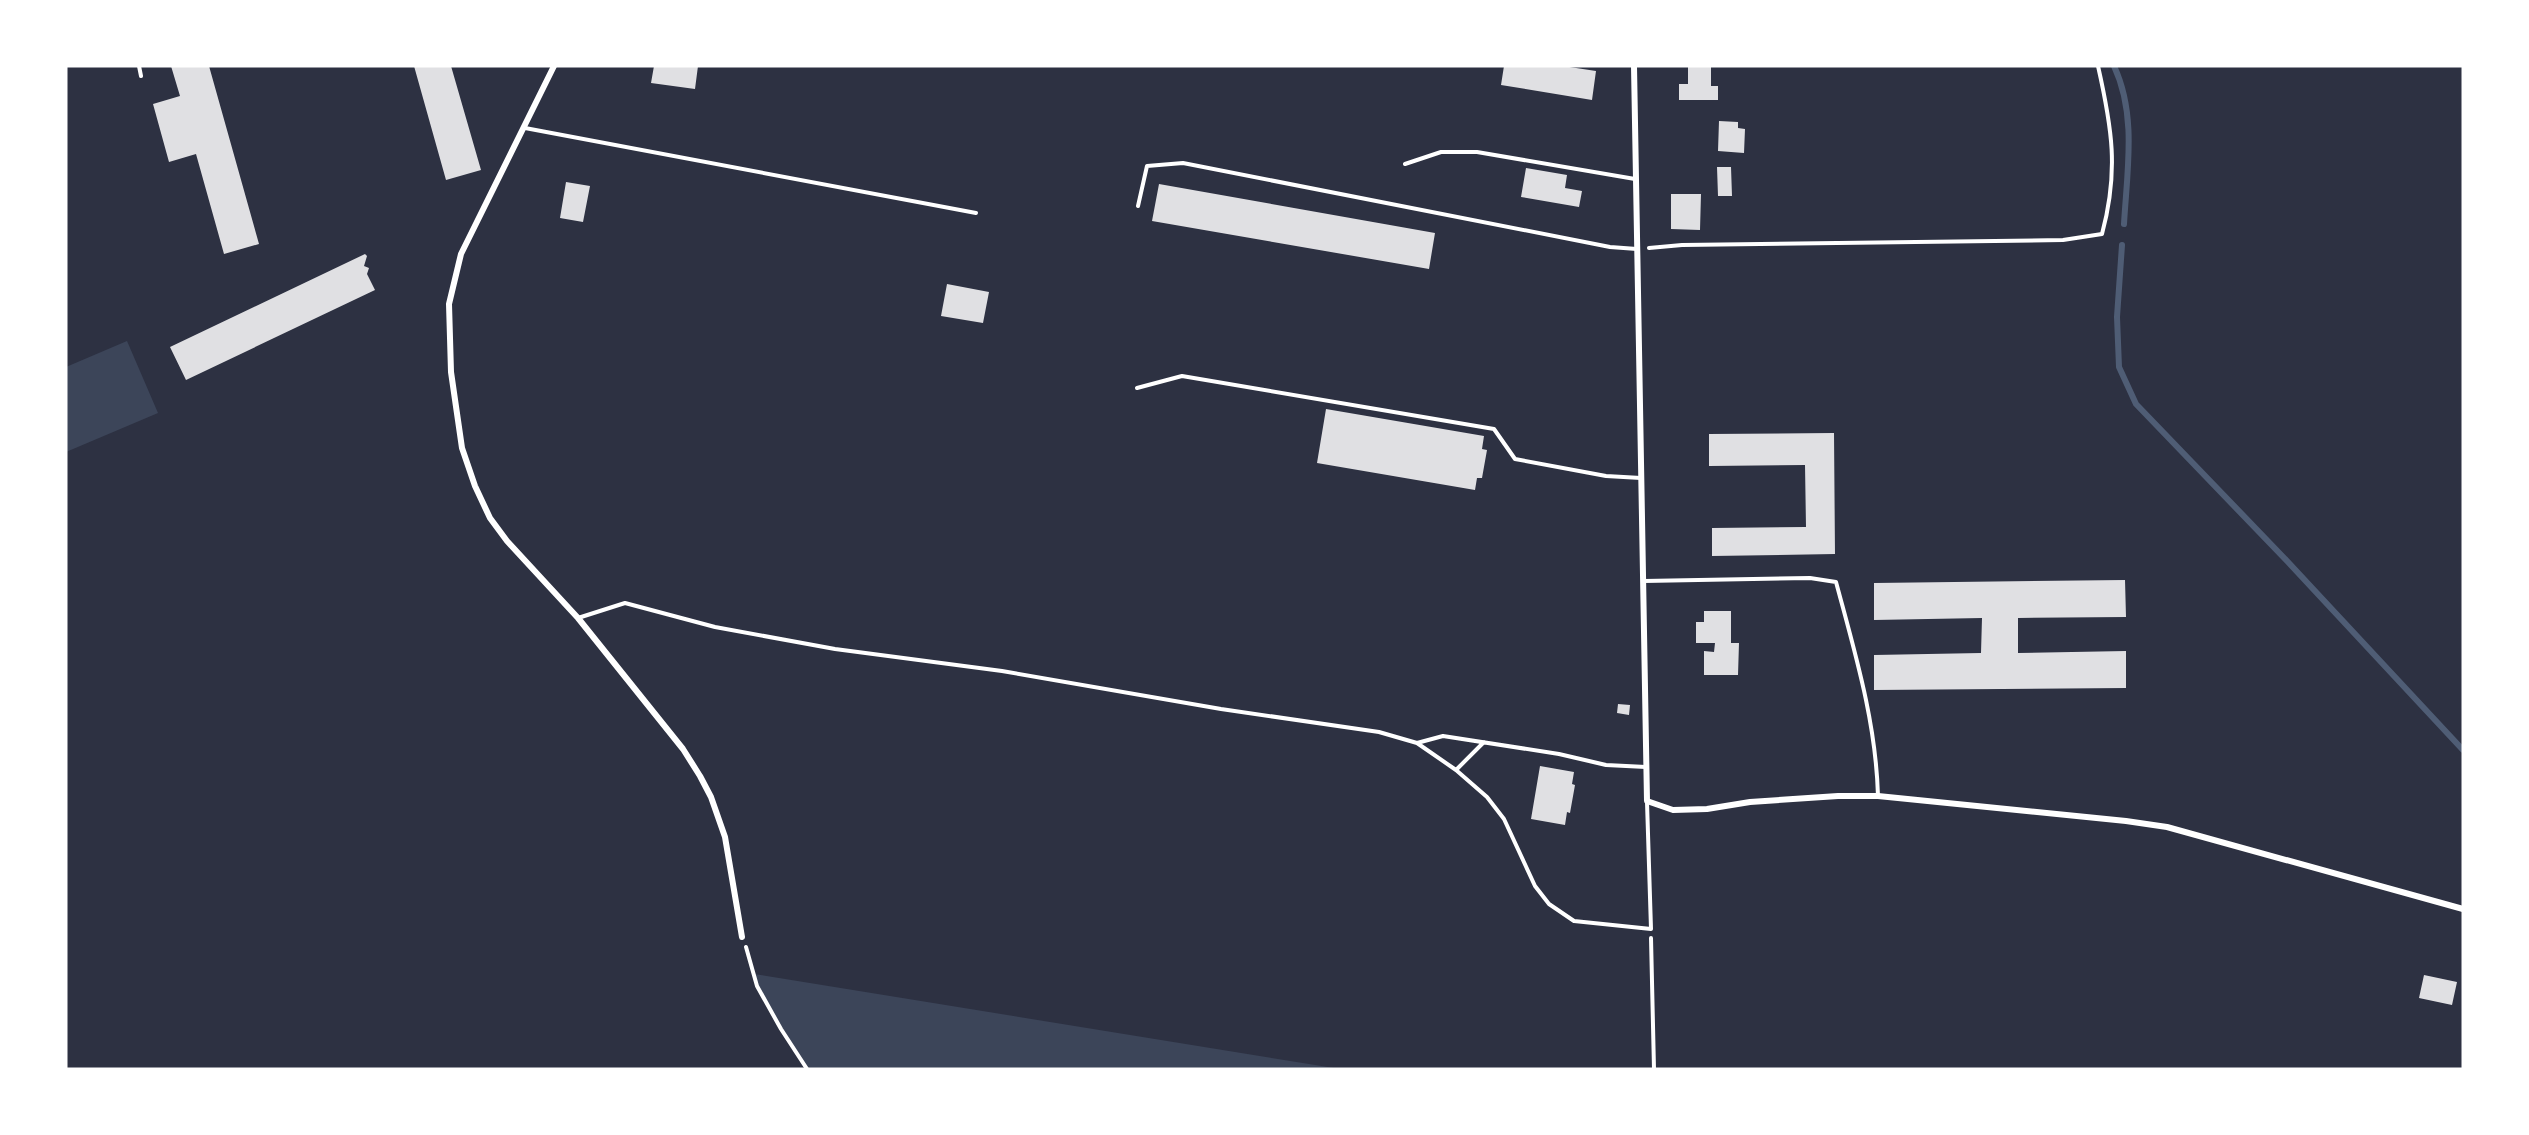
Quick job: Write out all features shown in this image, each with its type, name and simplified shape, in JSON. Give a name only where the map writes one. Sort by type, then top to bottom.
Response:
[{"type":"street","points":[[554,66],[461,254],[449,304],[451,372],[462,448],[475,486],[490,518],[507,541],[578,618],[683,749],[711,797],[725,837],[742,937]]},
{"type":"street","points":[[1634,66],[1647,801],[1673,810],[1707,809],[1750,802],[1838,796],[1878,796],[2167,827],[2463,909]]},
{"type":"lane","points":[[139,66],[141,76]]},
{"type":"lane","points":[[525,128],[976,213]]},
{"type":"lane","points":[[1405,164],[1441,152],[1477,152],[1635,179]]},
{"type":"lane","points":[[1137,206],[1148,166],[1182,163],[1610,248],[1637,249]]},
{"type":"lane","points":[[1137,388],[1182,376],[1494,429],[1515,459],[1606,476],[1642,478]]},
{"type":"lane","points":[[1644,581],[1810,578],[1836,582],[1869,706],[1876,747],[1878,796]]},
{"type":"lane","points":[[578,618],[625,603],[715,627],[835,649],[1002,671],[1221,709],[1379,732],[1417,743],[1456,770],[1487,797],[1504,819],[1535,886],[1549,904],[1574,921],[1651,929],[1647,801]]},
{"type":"lane","points":[[1417,743],[1443,736],[1485,741],[1606,765],[1647,767]]},
{"type":"lane","points":[[1456,770],[1485,741]]},
{"type":"path","points":[[1637,249],[1693,245],[2063,240],[2102,234],[2111,201],[2113,150],[2109,114],[2098,66]]},
{"type":"path","points":[[1651,929],[1654,1069]]},
{"type":"path","points":[[742,937],[758,986],[781,1029],[807,1069]]},
{"type":"shaded area","points":[[127,341],[158,413],[66,452],[66,367]]},
{"type":"shaded area","points":[[754,974],[1340,1069],[807,1069],[770,1011]]},
{"type":"building","points":[[171,66],[209,66],[259,244],[224,254],[196,154],[169,162],[153,104],[180,96]]},
{"type":"building","points":[[414,66],[451,66],[481,170],[446,180]]},
{"type":"building","points":[[654,66],[698,66],[695,89],[651,83]]},
{"type":"building","points":[[1504,66],[1563,66],[1596,71],[1592,100],[1501,85]]},
{"type":"building","points":[[1688,66],[1711,66],[1711,86],[1718,86],[1718,100],[1679,100],[1679,84],[1688,84]]},
{"type":"building","points":[[1719,121],[1738,122],[1738,128],[1745,129],[1744,153],[1718,151]]},
{"type":"building","points":[[1717,167],[1731,167],[1732,196],[1718,196]]},
{"type":"building","points":[[1526,168],[1567,175],[1565,188],[1582,191],[1579,207],[1521,197]]},
{"type":"building","points":[[566,182],[590,186],[583,222],[560,218]]},
{"type":"building","points":[[1159,184],[1435,233],[1429,269],[1152,221]]},
{"type":"building","points":[[1671,194],[1701,194],[1700,230],[1671,229]]},
{"type":"building","points":[[365,254],[367,256],[364,266],[369,268],[367,274],[375,290],[186,380],[170,347]]},
{"type":"building","points":[[947,284],[989,292],[983,323],[941,316]]},
{"type":"building","points":[[1326,409],[1484,436],[1482,449],[1487,450],[1482,478],[1477,478],[1475,490],[1317,463]]},
{"type":"building","points":[[1834,433],[1835,554],[1712,556],[1712,528],[1806,527],[1805,465],[1709,466],[1709,434]]},
{"type":"building","points":[[2125,580],[2126,617],[2018,618],[2018,653],[2126,651],[2126,688],[1874,690],[1874,655],[1981,653],[1982,618],[1874,620],[1874,583]]},
{"type":"building","points":[[1704,611],[1731,611],[1731,643],[1739,643],[1738,675],[1704,675],[1704,651],[1714,652],[1715,643],[1696,643],[1696,622],[1704,622]]},
{"type":"building","points":[[1618,704],[1630,705],[1629,715],[1617,713]]},
{"type":"building","points":[[1540,766],[1574,772],[1572,784],[1575,785],[1570,813],[1567,812],[1565,825],[1531,819]]},
{"type":"building","points":[[2424,975],[2457,982],[2452,1005],[2419,998]]},
{"type":"waterway","points":[[2114,66],[2126,104],[2128,124],[2124,224]]},
{"type":"waterway","points":[[2122,245],[2117,317],[2119,367],[2136,404],[2288,562],[2463,750]]}]
